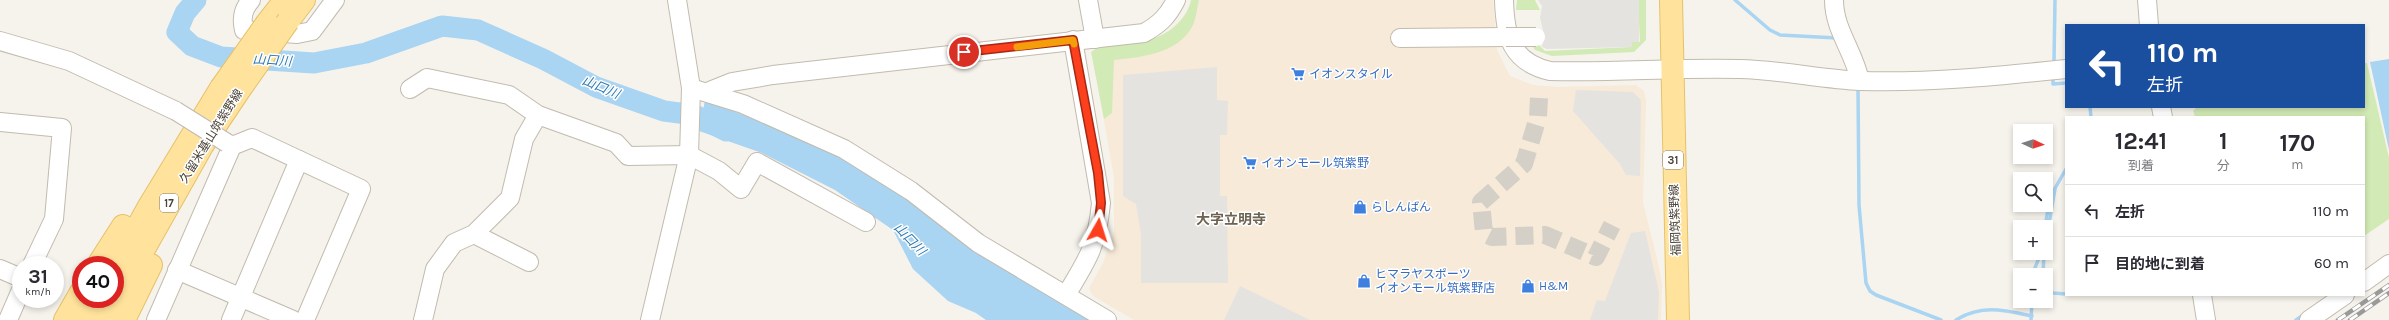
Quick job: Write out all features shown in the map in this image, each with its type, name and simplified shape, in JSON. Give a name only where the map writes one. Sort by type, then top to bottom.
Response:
[{"type":"main road","name":"久留米基山筑紫野線","points":[[122,256],[187,142],[231,88],[280,15],[304,0]]},
{"type":"main road","name":"福岡筑紫野線","points":[[1671,0],[1671,68],[1678,320]]},
{"type":"main road","name":"久留米基山筑紫野線","points":[[104,320],[193,163],[231,88]]},
{"type":"main road","points":[[104,256],[161,168],[187,142]]},
{"type":"main road","points":[[124,320],[178,208],[193,163]]},
{"type":"main road","points":[[65,320],[72,308]]},
{"type":"main road","points":[[87,320],[94,308]]},
{"type":"street","points":[[251,0],[246,6],[242,20],[244,30],[297,34],[312,31],[335,0]]},
{"type":"street","points":[[650,320],[689,155],[688,128],[697,93],[677,0]]},
{"type":"street","points":[[1088,0],[1095,39]]},
{"type":"street","points":[[697,93],[732,82],[773,75],[1073,40],[1095,39],[1144,32],[1159,25],[1170,13],[1176,0]]},
{"type":"street","points":[[1504,0],[1504,23],[1510,43],[1522,58],[1536,68],[1563,72],[1671,68],[1742,69],[1860,81],[1941,80],[2065,69]]},
{"type":"street","points":[[1834,0],[1834,14],[1840,33],[1852,53],[1860,81]]},
{"type":"street","points":[[2147,0],[2149,24]]},
{"type":"street","points":[[1400,38],[1536,37]]},
{"type":"street","points":[[1066,295],[1090,256],[1098,230],[1101,203],[1073,40]]},
{"type":"street","points":[[0,41],[69,61],[176,111],[229,145],[252,138],[361,188],[305,320]]},
{"type":"street","points":[[410,89],[427,78],[509,95],[538,115],[616,143],[628,156],[689,155],[719,171],[742,189],[757,162],[866,222]]},
{"type":"street","points":[[697,93],[743,104],[844,149],[911,191],[978,242],[1107,320]]},
{"type":"street","points":[[423,320],[435,269],[454,243],[474,234],[510,198],[524,139],[538,115]]},
{"type":"street","points":[[0,122],[62,128],[54,219],[36,256]]},
{"type":"street","points":[[156,320],[229,145]]},
{"type":"street","points":[[231,320],[299,160]]},
{"type":"street","points":[[474,234],[529,262]]},
{"type":"street","points":[[2365,281],[2389,264]]},
{"type":"street","points":[[0,269],[12,274]]},
{"type":"street","points":[[177,270],[293,320]]},
{"type":"street","points":[[2202,296],[2206,320]]},
{"type":"street","points":[[2309,320],[2344,296]]},
{"type":"street","points":[[8,320],[13,308]]},
{"type":"shaded area","name":"イオンモール筑紫野","points":[[1194,0],[1493,0],[1497,50],[1510,76],[1533,85],[1558,87],[1636,85],[1644,91],[1646,101],[1643,202],[1659,267],[1662,286],[1661,320],[1134,320],[1093,296],[1089,288],[1103,263],[1114,232],[1114,178],[1093,57],[1150,43],[1168,36],[1182,22]]},
{"type":"shaded area","points":[[1538,0],[1639,0],[1639,42],[1632,42],[1632,47],[1547,49],[1542,47],[1544,34],[1540,18],[1542,6]]},
{"type":"shaded area","points":[[1217,67],[1217,100],[1228,101],[1227,135],[1220,135],[1220,196],[1227,196],[1228,283],[1141,283],[1141,235],[1136,204],[1123,196],[1123,75]]},
{"type":"shaded area","points":[[1576,90],[1633,92],[1641,100],[1640,176],[1626,175],[1620,164],[1573,111]]},
{"type":"shaded area","points":[[1645,231],[1659,292],[1658,320],[1590,320],[1597,300],[1605,301],[1631,233]]},
{"type":"shaded area","points":[[1240,286],[1310,320],[1224,320]]},
{"type":"green space","points":[[1191,0],[1199,0],[1194,21],[1192,27],[1177,43],[1168,49],[1147,55],[1114,60],[1112,113],[1104,119],[1091,52],[1110,44],[1142,41],[1165,34],[1183,17]]},
{"type":"green space","points":[[1517,0],[1535,0],[1540,10],[1516,10]]},
{"type":"green space","points":[[1638,0],[1646,0],[1646,40],[1634,52],[1552,56],[1535,50],[1530,42],[1535,41],[1545,51],[1632,47],[1632,42],[1640,42]]},
{"type":"green space","points":[[2365,63],[2367,63],[2389,158],[2389,219],[2365,235],[2365,116],[2195,116],[2193,111],[2196,108],[2365,108]]},
{"type":"water","points":[[2389,59],[2389,150],[2370,62]]},
{"type":"water","points":[[705,100],[795,135],[862,167],[1098,320],[986,320],[976,313],[948,301],[913,269],[893,230],[835,190],[762,153],[699,131]]},
{"type":"waterway","name":"山口川","points":[[196,0],[185,13],[177,32],[192,46],[221,57],[314,63],[366,53],[442,26],[478,30],[543,59],[596,87],[664,111],[695,115],[726,131]]},
{"type":"waterway","points":[[1735,0],[1770,30],[1780,35],[1837,38]]},
{"type":"waterway","points":[[2054,62],[2055,0]]},
{"type":"waterway","points":[[2053,79],[2053,84],[2065,83]]},
{"type":"waterway","points":[[1858,87],[1859,205],[1866,283],[1870,291],[1876,295],[1941,320]]},
{"type":"waterway","points":[[2090,108],[2091,116]]},
{"type":"waterway","points":[[2046,220],[2050,197],[2065,171]]},
{"type":"waterway","points":[[2050,220],[2055,189]]},
{"type":"waterway","points":[[2035,268],[2038,260]]},
{"type":"waterway","points":[[2043,268],[2044,260]]},
{"type":"waterway","points":[[2053,293],[2065,294]]},
{"type":"waterway","points":[[2031,320],[2032,308]]},
{"type":"waterway","points":[[1956,320],[1965,315],[1984,310],[2002,310],[2032,316]]},
{"type":"waterway","points":[[2296,320],[2305,314]]},
{"type":"tunnel","points":[[1539,98],[1538,117],[1524,164],[1481,202],[1484,233],[1492,237],[1545,235],[1596,257],[1612,225]]},
{"type":"railway","points":[[2338,320],[2389,285]]},
{"type":"railway","points":[[2350,320],[2389,293]]},
{"type":"slow traffic","points":[[1017,47],[1073,40],[1074,44]]},
{"type":"place","name":"イオンスタイル","points":[[1298,74]]},
{"type":"place","name":"イオンモール筑紫野","points":[[1250,163]]},
{"type":"place","name":"らしんばん","points":[[1360,207]]},
{"type":"place","name":"ヒマラヤスポーツ イオンモール筑紫野店","points":[[1364,281]]},
{"type":"place","name":"H&M","points":[[1528,286]]},
{"type":"district","name":"大字立明寺","points":[[1231,219]]},
{"type":"route","points":[[964,52],[1073,40],[1098,173],[1101,203],[1098,230]]}]
